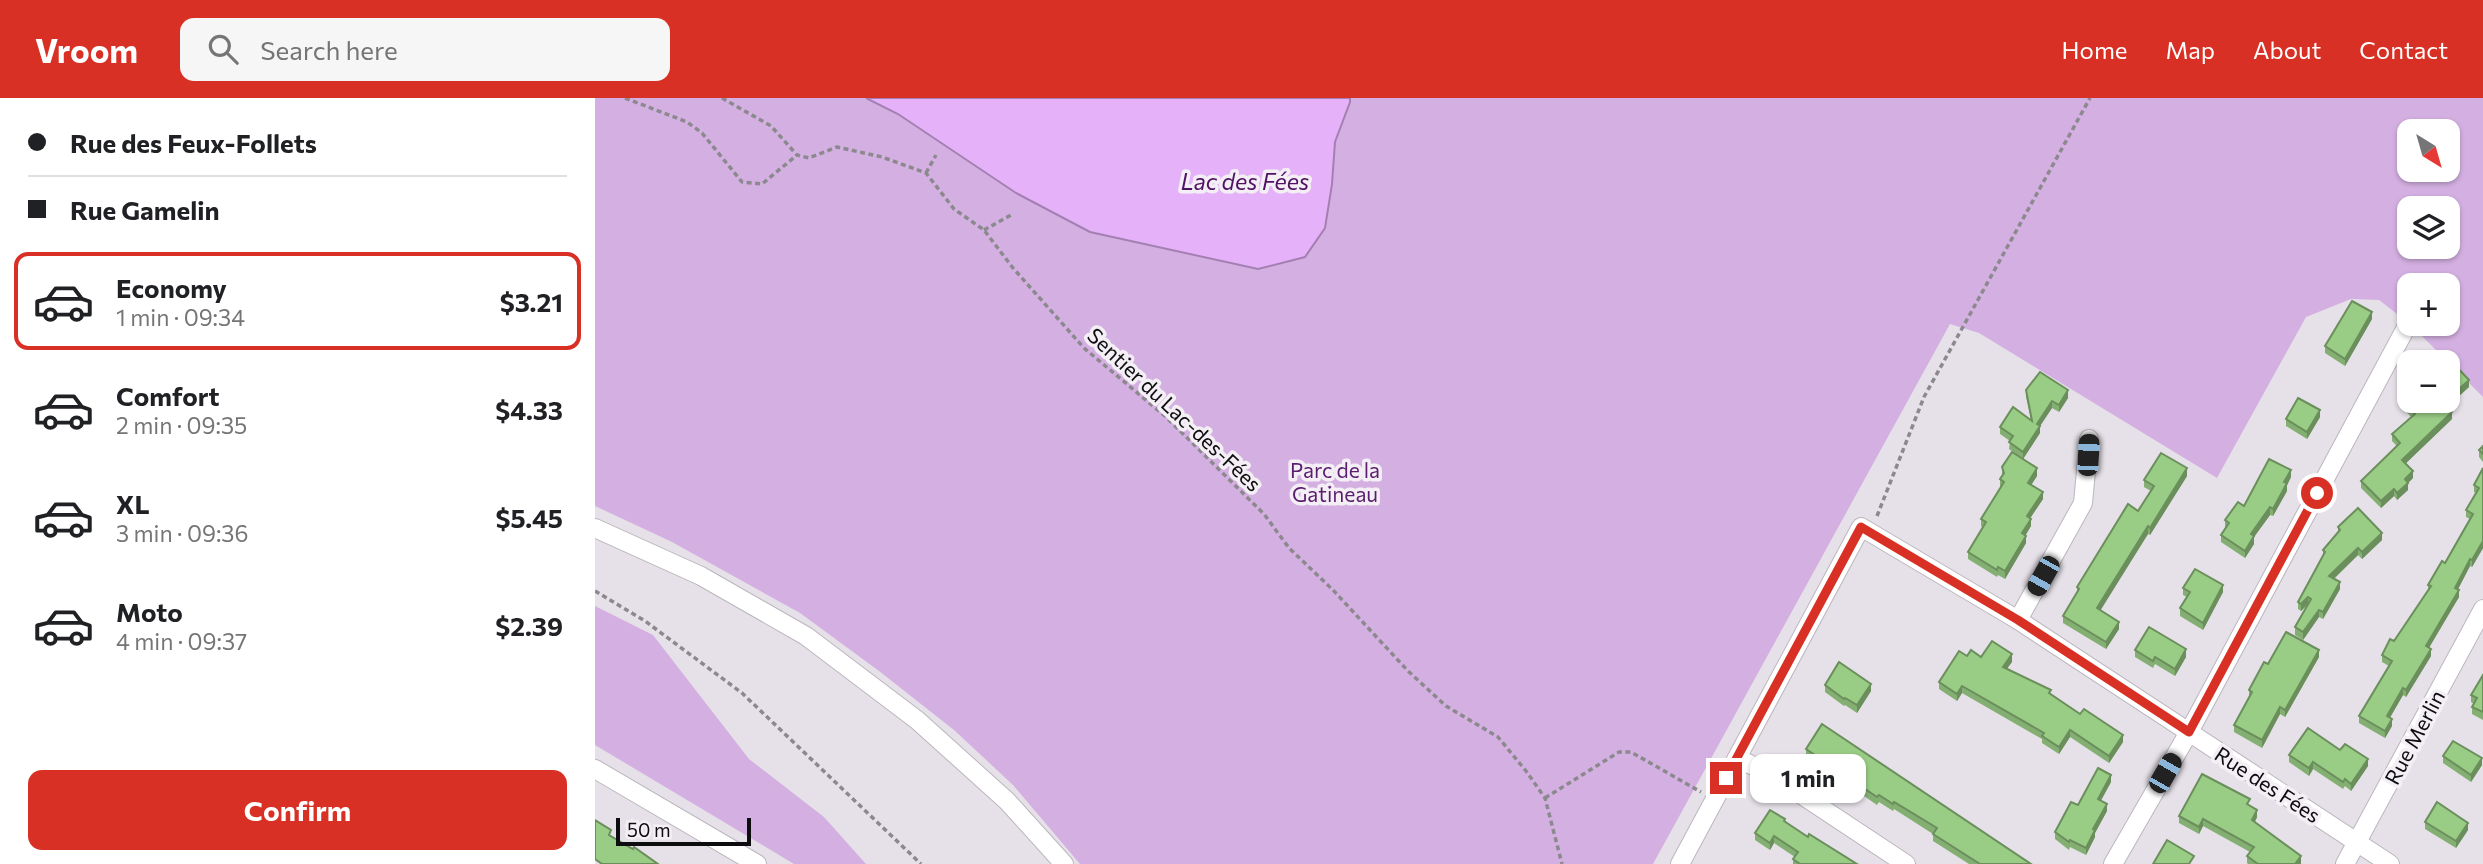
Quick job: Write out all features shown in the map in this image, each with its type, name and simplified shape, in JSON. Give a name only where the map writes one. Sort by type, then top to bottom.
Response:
[{"type":"street","points":[[2113,864],[2189,732],[2402,336]]},
{"type":"street","points":[[2018,620],[2083,503],[2089,439]]},
{"type":"street","name":"Rue des Fées","points":[[1861,527],[2018,620],[2390,864]]},
{"type":"street","points":[[1680,864],[1861,527]]},
{"type":"street","points":[[595,528],[701,576],[806,636],[917,720],[1007,801],[1064,864]]},
{"type":"street","name":"Rue Merlin","points":[[2345,864],[2483,610]]},
{"type":"street","points":[[1737,758],[1770,775],[1906,864]]},
{"type":"street","points":[[595,769],[757,864]]},
{"type":"path","points":[[625,98],[687,122],[702,133],[742,182],[762,184],[797,155]]},
{"type":"path","points":[[722,98],[771,125],[797,155],[809,158],[837,147],[926,173],[936,155]]},
{"type":"path","points":[[1861,527],[1880,514],[1924,397],[2090,98]]},
{"type":"path","name":"Sentier du Lac-des-Fées","points":[[926,173],[954,209],[984,230],[1013,268],[1084,348],[1166,417],[1264,514],[1289,548],[1427,690],[1446,706],[1497,737],[1545,798],[1562,864]]},
{"type":"path","points":[[984,230],[1011,215]]},
{"type":"path","points":[[595,591],[645,621],[742,693],[921,864]]},
{"type":"path","points":[[1545,798],[1619,752],[1631,752],[1714,799]]},
{"type":"green space","name":"Parc de la Gatineau","points":[[595,98],[2483,98],[2483,397],[2460,374],[2460,350],[2436,350],[2422,336],[2460,336],[2460,273],[2397,273],[2397,314],[2379,300],[2351,299],[2306,317],[2217,478],[1979,333],[1950,324],[1653,864],[1080,864],[1013,785],[954,730],[800,613],[672,542],[595,506]]},
{"type":"green space","points":[[595,606],[653,635],[749,759],[824,817],[866,864],[794,864],[595,745]]},
{"type":"water","name":"Lac des Fées","points":[[866,98],[1350,98],[1350,102],[1335,142],[1325,228],[1305,257],[1258,269],[1090,232],[1016,193],[898,114]]},
{"type":"building","points":[[2352,301],[2372,312],[2345,359],[2325,346]]},
{"type":"building","points":[[2460,370],[2469,380],[2460,388]]},
{"type":"building","points":[[2040,372],[2068,390],[2059,405],[2052,401],[2023,452],[2009,442],[2013,436],[2000,427],[2013,407],[2032,421],[2026,390]]},
{"type":"building","points":[[2298,398],[2320,410],[2307,432],[2286,419]]},
{"type":"building","points":[[2451,413],[2402,460],[2413,471],[2405,479],[2408,483],[2397,493],[2394,489],[2381,501],[2361,481],[2400,443],[2392,434],[2415,414]]},
{"type":"building","points":[[2012,452],[2037,468],[2028,483],[2043,492],[2027,516],[2031,519],[2022,533],[2026,536],[2005,571],[1998,567],[1997,570],[1968,552],[1986,522],[1981,519],[2004,482],[2000,479],[2004,473],[2002,467]]},
{"type":"building","points":[[2161,453],[2187,468],[2097,608],[2119,622],[2106,642],[2063,616],[2079,589],[2077,587],[2128,504],[2138,511],[2154,486],[2144,480]]},
{"type":"building","points":[[2269,459],[2291,470],[2273,509],[2270,507],[2251,534],[2254,536],[2245,551],[2221,535],[2229,523],[2225,520],[2238,502],[2244,506]]},
{"type":"building","points":[[2483,468],[2483,541],[2472,560],[2470,559],[2455,588],[2459,590],[2426,646],[2431,649],[2387,716],[2392,719],[2385,731],[2359,716],[2392,661],[2382,655],[2390,639],[2394,641],[2431,586],[2428,585],[2442,561],[2445,563],[2473,514],[2466,510],[2479,488],[2474,485]]},
{"type":"building","points":[[2358,508],[2382,533],[2362,552],[2358,548],[2329,576],[2340,582],[2323,612],[2319,610],[2303,632],[2295,627],[2311,599],[2308,597],[2301,604],[2298,602],[2325,552],[2323,550],[2340,530],[2338,527]]},
{"type":"building","points":[[2195,569],[2223,585],[2203,623],[2180,608],[2190,592],[2183,588]]},
{"type":"building","points":[[2149,627],[2186,649],[2175,669],[2155,657],[2153,661],[2135,650]]},
{"type":"building","points":[[2286,632],[2319,650],[2285,710],[2280,707],[2262,740],[2234,725],[2264,662],[2268,664]]},
{"type":"building","points":[[1992,641],[2012,654],[2003,667],[2051,690],[2049,693],[2080,714],[2084,709],[2123,735],[2109,756],[2070,730],[2059,747],[2042,736],[2044,733],[1962,686],[1957,694],[1939,682],[1959,651],[1967,656],[1971,650],[1981,657]]},
{"type":"building","points":[[1839,662],[1871,684],[1857,705],[1825,685]]},
{"type":"building","points":[[2483,675],[2483,712],[2472,707],[2477,698],[2471,695]]},
{"type":"building","points":[[1822,724],[2031,864],[1980,864],[1933,834],[1937,828],[1894,802],[1893,804],[1879,795],[1877,797],[1806,749]]},
{"type":"building","points":[[2308,728],[2340,750],[2345,744],[2368,759],[2351,784],[2345,779],[2343,782],[2313,762],[2309,768],[2289,755]]},
{"type":"building","points":[[2453,741],[2482,758],[2471,775],[2443,756]]},
{"type":"building","points":[[2098,768],[2111,775],[2098,799],[2107,804],[2086,848],[2070,840],[2069,842],[2055,832],[2071,802],[2078,805]]},
{"type":"building","points":[[2202,774],[2250,799],[2247,804],[2257,810],[2252,820],[2301,856],[2295,864],[2258,864],[2247,856],[2254,847],[2203,819],[2199,827],[2179,816]]},
{"type":"building","points":[[2437,802],[2468,823],[2456,841],[2425,822]]},
{"type":"building","points":[[1770,810],[1808,837],[1809,834],[1857,864],[1800,864],[1793,859],[1798,852],[1774,836],[1770,843],[1755,833]]},
{"type":"building","points":[[595,820],[611,830],[609,835],[633,849],[634,847],[658,864],[602,864],[595,859]]},
{"type":"building","points":[[2167,840],[2194,856],[2189,864],[2153,864]]},
{"type":"route","points":[[1726,778],[1861,527],[2018,620],[2189,732],[2317,493]]}]
